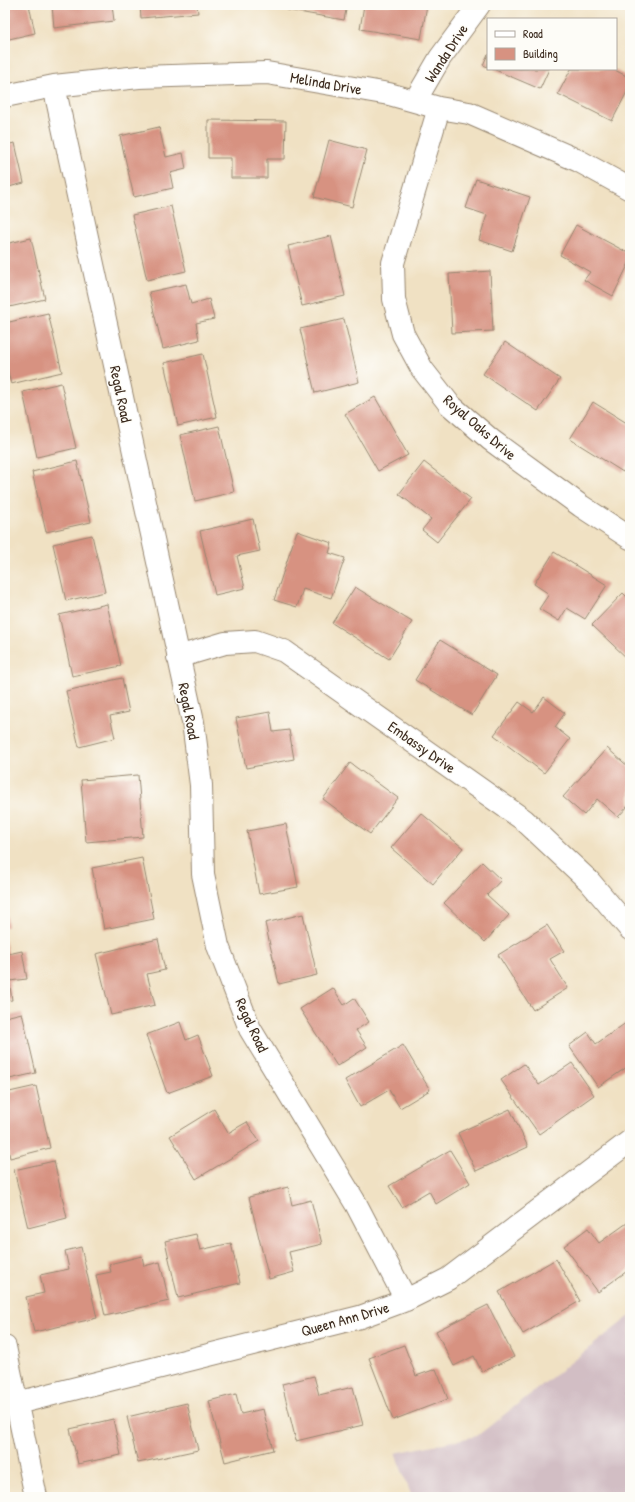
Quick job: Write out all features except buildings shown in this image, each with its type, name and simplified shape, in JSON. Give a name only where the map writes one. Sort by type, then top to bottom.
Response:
[{"type":"street","name":"Wanda Drive","points":[[415,101],[440,58],[478,5]]},
{"type":"street","name":"Melinda Drive","points":[[5,96],[54,86],[139,77],[267,73],[389,94],[439,108],[469,113],[578,161],[630,189]]},
{"type":"street","name":"Regal Road","points":[[54,86],[193,722],[200,785],[203,874],[218,946],[250,1029],[356,1204],[406,1300]]},
{"type":"street","name":"Royal Oaks Drive","points":[[439,108],[393,263],[394,299],[403,334],[422,370],[450,405],[497,445],[581,506],[630,538]]},
{"type":"street","name":"Embassy Drive","points":[[178,657],[225,643],[255,641],[284,651],[524,820],[589,881],[630,929]]},
{"type":"street","name":"Queen Ann Drive","points":[[17,1403],[360,1317],[406,1300],[448,1279],[630,1141]]},
{"type":"street","points":[[5,1348],[36,1497]]},
{"type":"shaded area","points":[[630,1316],[630,1497],[412,1497],[395,1453],[477,1436]]}]
